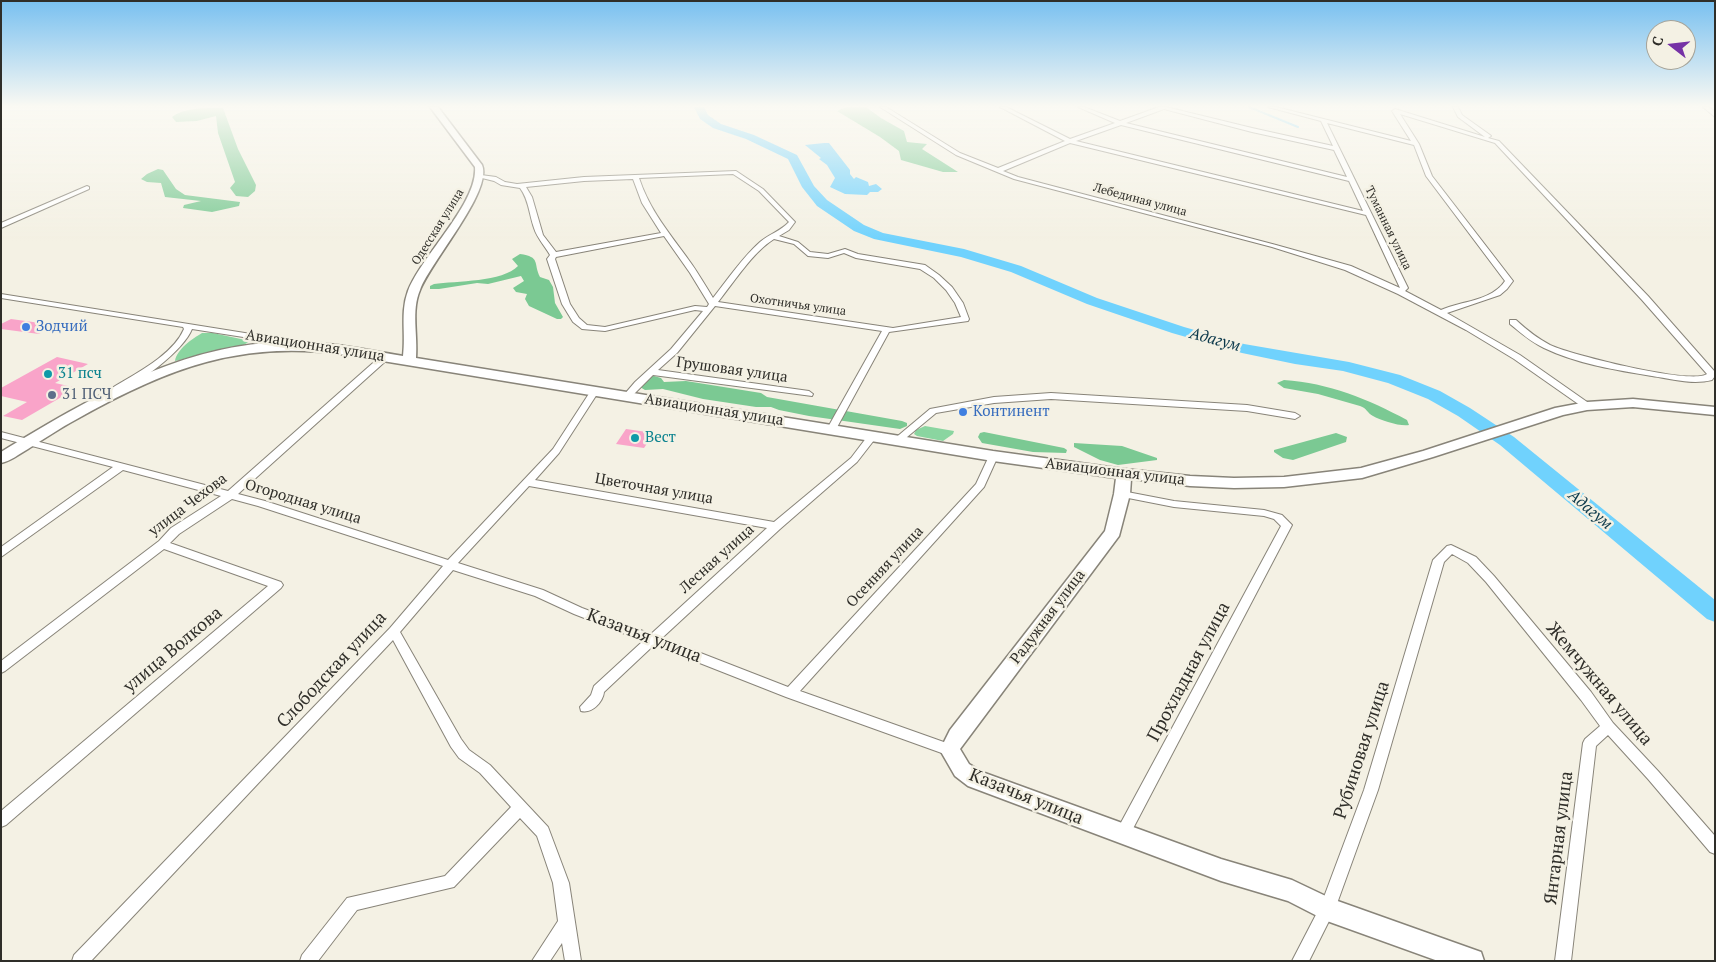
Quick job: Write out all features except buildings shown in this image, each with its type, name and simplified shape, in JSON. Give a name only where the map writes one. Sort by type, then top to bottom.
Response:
[{"type":"main road","name":"Одесская улица","points":[[410,360],[411,299],[417,285],[469,201],[481,177],[480,167],[468,152]]},
{"type":"main road","name":"Авиационная улица","points":[[309,346],[410,360],[993,456],[1190,481],[1284,482],[1362,472],[1428,454],[1560,411],[1588,406],[1633,403],[1715,411]]},
{"type":"main road","points":[[1,459],[85,409],[136,382],[195,361],[263,347],[309,346]]},
{"type":"main road","name":"Радужная улица","points":[[950,750],[957,736],[1113,532],[1122,494],[1124,474]]},
{"type":"main road","name":"Казачья улица","points":[[950,750],[962,770],[975,779],[1122,835],[1221,870],[1292,891],[1327,909],[1472,961]]},
{"type":"street","name":"Лебединая улица","points":[[955,152],[997,171],[1039,185],[1323,259],[1348,268],[1401,292],[1499,346],[1588,406]]},
{"type":"street","points":[[997,171],[1043,152]]},
{"type":"street","points":[[1115,152],[1369,214]]},
{"type":"street","points":[[1238,152],[1352,180]]},
{"type":"street","name":"Туманная улица","points":[[1337,152],[1404,288],[1401,292]]},
{"type":"street","points":[[1419,152],[1430,176],[1509,281],[1507,286],[1492,295],[1441,313]]},
{"type":"street","points":[[1506,152],[1652,305],[1712,374],[1709,378],[1698,380],[1679,378],[1564,354],[1538,343],[1513,322]]},
{"type":"street","points":[[481,177],[496,179],[504,184],[522,186],[584,179],[738,173],[761,190],[792,222],[788,228],[766,240],[709,306],[674,352],[636,385],[627,396]]},
{"type":"street","points":[[635,176],[640,194],[664,234],[693,272],[709,306]]},
{"type":"street","points":[[522,186],[532,201],[534,219],[540,237],[548,244],[554,255],[664,234]]},
{"type":"street","points":[[1,226],[87,188]]},
{"type":"street","name":"Охотничья улица","points":[[554,255],[551,259],[566,304],[576,320],[585,327],[605,329],[709,306],[887,329],[965,319],[954,294],[930,271],[922,267],[856,256],[845,251],[828,256],[808,254],[796,243],[772,236]]},
{"type":"street","name":"Авиационная улица","points":[[1,296],[309,346]]},
{"type":"street","points":[[85,409],[169,353],[186,336],[188,329],[186,325]]},
{"type":"street","points":[[832,429],[887,329]]},
{"type":"street","name":"улица Чехова","points":[[1,668],[163,544],[175,531],[230,495],[385,357]]},
{"type":"street","name":"Грушовая улица","points":[[651,372],[810,394]]},
{"type":"street","name":"Слободская улица","points":[[80,961],[394,632],[450,564],[556,451],[594,391]]},
{"type":"street","points":[[898,440],[933,411],[994,400],[1051,396],[1247,408],[1295,416]]},
{"type":"street","name":"Огородная улица","points":[[1,435],[31,441],[62,451],[261,502],[450,564]]},
{"type":"street","name":"Лесная улица","points":[[586,706],[597,697],[598,690],[652,639],[776,526],[854,460],[873,435]]},
{"type":"street","name":"Осенняя улица","points":[[790,692],[980,485],[993,456]]},
{"type":"street","points":[[1,553],[122,466]]},
{"type":"street","name":"Цветочная улица","points":[[528,482],[776,526]]},
{"type":"street","name":"Прохладная улица","points":[[1122,494],[1174,504],[1264,513],[1278,516],[1287,524],[1122,835]]},
{"type":"street","name":"улица Волкова","points":[[1,820],[277,585],[163,544]]},
{"type":"street","name":"Жемчужная улица","points":[[1451,549],[1472,560],[1490,579],[1586,696],[1608,727],[1653,775],[1715,848]]},
{"type":"street","name":"Рубиновая улица","points":[[1300,961],[1327,909],[1371,790],[1439,560],[1451,549]]},
{"type":"street","name":"Казачья улица","points":[[450,564],[555,598],[578,611],[790,692],[950,750]]},
{"type":"street","points":[[394,632],[464,754],[486,769],[543,832],[561,883],[573,961]]},
{"type":"street","name":"Янтарная улица","points":[[1563,961],[1590,743],[1608,727]]},
{"type":"street","points":[[308,961],[352,903],[449,882],[520,808]]},
{"type":"street","points":[[540,961],[566,923]]},
{"type":"green space","points":[[225,152],[239,152],[256,185],[255,191],[248,197],[236,196],[230,188],[235,182]]},
{"type":"green space","points":[[899,152],[927,152],[958,172],[943,172],[901,160]]},
{"type":"green space","points":[[158,169],[163,170],[176,189],[185,195],[240,202],[239,206],[212,212],[183,208],[184,205],[201,201],[165,197],[161,183],[147,182],[141,179]]},
{"type":"green space","points":[[520,254],[534,259],[540,277],[549,280],[553,287],[555,303],[563,317],[561,319],[557,319],[529,306],[525,299],[527,294],[516,292],[513,288],[524,281],[521,276],[488,284],[477,283],[430,289],[430,286],[434,284],[479,280],[502,275],[518,266],[512,259]]},
{"type":"green space","points":[[202,333],[213,333],[250,341],[242,346],[175,361],[182,348]]},
{"type":"green space","points":[[649,377],[661,378],[664,382],[686,381],[761,393],[767,397],[902,421],[907,423],[907,426],[900,429],[809,416],[771,407],[756,407],[703,399],[663,389],[645,390],[640,387]]},
{"type":"green space","points":[[1284,380],[1332,388],[1348,393],[1392,412],[1407,420],[1409,425],[1385,421],[1373,416],[1360,406],[1318,394],[1284,388],[1277,383]]},
{"type":"green space","points":[[925,426],[954,431],[953,434],[943,441],[914,434],[916,430]]},
{"type":"green space","points":[[984,432],[1067,450],[1066,453],[1033,452],[982,443],[978,437],[980,433]]},
{"type":"green space","points":[[1336,433],[1347,437],[1346,442],[1293,460],[1283,458],[1274,452],[1274,450]]},
{"type":"green space","points":[[1074,443],[1122,446],[1157,458],[1157,460],[1118,465],[1100,460],[1074,447]]},
{"type":"water","points":[[813,152],[836,152],[850,170],[850,174],[854,179],[856,177],[868,182],[869,186],[876,184],[882,189],[878,192],[870,192],[867,195],[845,194],[830,187],[835,178],[827,165],[819,159],[821,158]]},
{"type":"waterway","name":"Адагум","points":[[782,152],[793,157],[808,187],[822,203],[859,228],[879,236],[964,253],[1016,269],[1092,301],[1178,330],[1242,348],[1295,359],[1343,366],[1394,379],[1434,395],[1464,412],[1507,441],[1715,613]]},
{"type":"place","name":"Зодчий","points":[[26,327]]},
{"type":"place","name":"31 псч","points":[[48,374]]},
{"type":"place","name":"31 ПСЧ","points":[[52,395]]},
{"type":"place","name":"Континент","points":[[963,412]]},
{"type":"place","name":"Вест","points":[[635,438]]}]
